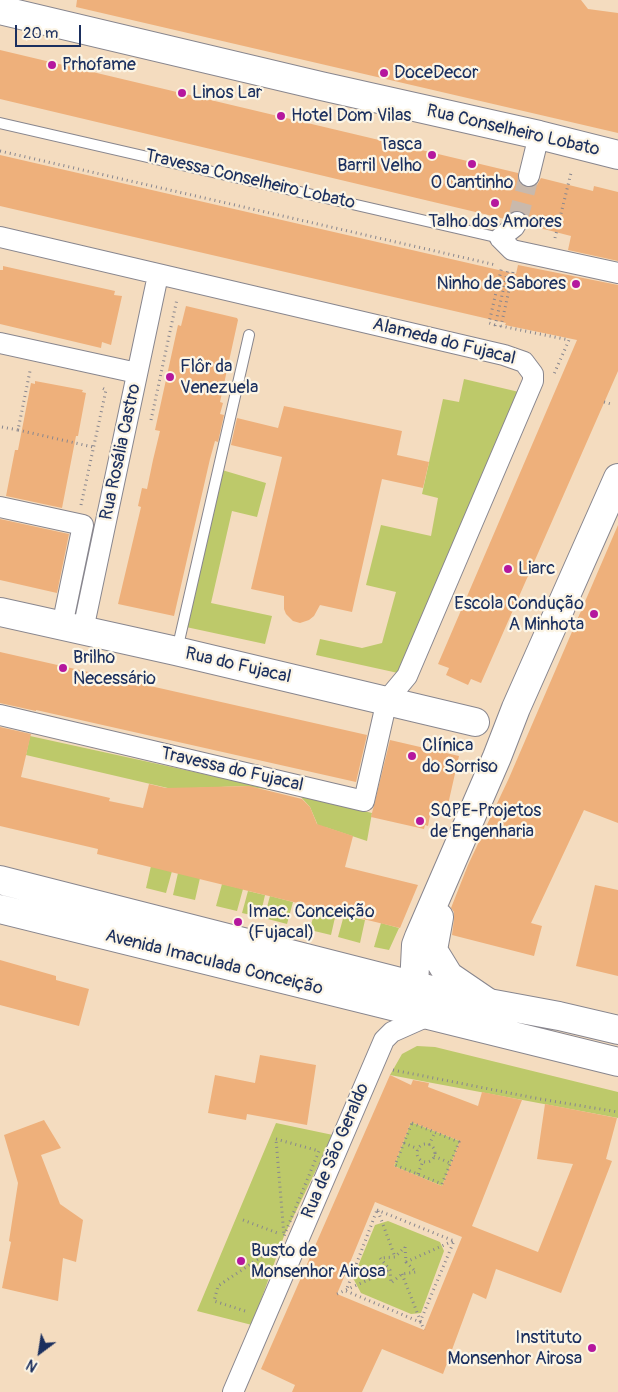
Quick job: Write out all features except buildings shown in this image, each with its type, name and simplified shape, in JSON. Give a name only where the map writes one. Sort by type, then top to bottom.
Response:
[{"type":"main road","name":"Rua Conselheiro Lobato","points":[[0,10],[618,155]]},
{"type":"main road","points":[[428,1016],[418,1003],[414,986],[416,945],[497,757],[516,708],[618,478]]},
{"type":"main road","name":"Rua do Fujacal","points":[[0,612],[387,700],[475,722]]},
{"type":"main road","points":[[497,757],[475,722],[516,708]]},
{"type":"main road","points":[[448,870],[432,950],[449,976],[490,1004]]},
{"type":"main road","name":"Avenida Imaculada Conceição","points":[[0,880],[414,986],[490,1004],[559,1016],[618,1030]]},
{"type":"main road","name":"Avenida Imaculada Conceição","points":[[0,909],[618,1062]]},
{"type":"street","points":[[529,176],[539,135]]},
{"type":"street","points":[[507,251],[517,222]]},
{"type":"street","name":"Alameda do Fujacal","points":[[0,237],[504,355],[524,362],[533,374],[533,381],[407,676],[387,700]]},
{"type":"street","name":"Travessa Conselheiro Lobato","points":[[507,251],[618,273]]},
{"type":"street","name":"Rua Rosália Castro","points":[[72,628],[137,373],[158,275]]},
{"type":"street","points":[[0,343],[137,373]]},
{"type":"street","points":[[0,507],[83,525],[72,628]]},
{"type":"street","name":"Travessa do Fujacal","points":[[0,715],[364,801],[387,700]]},
{"type":"street","name":"Rua de São Geraldo","points":[[233,1392],[384,1040],[392,1032],[428,1016]]},
{"type":"lane","name":"Travessa Conselheiro Lobato","points":[[0,123],[507,251]]},
{"type":"lane","points":[[176,652],[249,335]]},
{"type":"path","points":[[0,151],[502,266],[489,323],[495,325],[507,251]]},
{"type":"path","points":[[550,258],[571,173]]},
{"type":"path","points":[[507,251],[514,265],[501,326],[568,340],[551,381],[533,381]]},
{"type":"path","points":[[18,430],[30,369]]},
{"type":"path","points":[[80,508],[106,390],[100,386]]},
{"type":"path","points":[[604,402],[611,404]]},
{"type":"path","points":[[2,427],[93,446]]},
{"type":"path","points":[[390,1069],[522,1096],[618,1112]]},
{"type":"path","points":[[412,1123],[459,1142],[442,1184],[395,1165],[404,1143],[412,1123]]},
{"type":"path","points":[[429,1145],[435,1132]]},
{"type":"path","points":[[279,1241],[284,1236],[319,1151],[276,1139],[284,1236]]},
{"type":"path","points":[[404,1143],[418,1149]]},
{"type":"path","points":[[423,1145],[429,1145],[434,1150],[434,1156],[429,1161],[423,1161],[418,1156],[418,1149],[423,1145]]},
{"type":"path","points":[[434,1156],[450,1163]]},
{"type":"path","points":[[418,1174],[423,1161]]},
{"type":"path","points":[[378,1210],[454,1241]]},
{"type":"path","points":[[378,1210],[395,1257]]},
{"type":"path","points":[[346,1291],[378,1210]]},
{"type":"path","points":[[243,1220],[284,1236]]},
{"type":"path","points":[[406,1262],[454,1241]]},
{"type":"path","points":[[420,1322],[454,1241]]},
{"type":"path","points":[[248,1303],[245,1311],[214,1301],[218,1286],[269,1252],[274,1246]]},
{"type":"path","points":[[405,1247],[406,1262],[416,1272],[402,1274],[391,1283],[390,1270],[380,1258],[395,1257],[405,1247]]},
{"type":"path","points":[[266,1260],[269,1252]]},
{"type":"path","points":[[337,1294],[390,1270]]},
{"type":"path","points":[[402,1274],[424,1330]]},
{"type":"path","points":[[346,1291],[420,1322]]},
{"type":"green space","points":[[464,379],[519,392],[398,673],[316,655],[320,639],[362,648],[382,643],[396,592],[366,585],[381,525],[431,536],[438,498],[422,494],[443,399],[459,402]]},
{"type":"green space","points":[[222,470],[266,483],[257,517],[232,511],[211,603],[272,616],[265,644],[186,627]]},
{"type":"green space","points":[[30,736],[286,792],[243,786],[172,789],[26,755]]},
{"type":"green space","points":[[300,796],[372,813],[367,841],[325,827],[319,828],[310,807]]},
{"type":"green space","points":[[151,866],[172,871],[166,893],[146,888]]},
{"type":"green space","points":[[178,873],[200,878],[195,900],[173,895]]},
{"type":"green space","points":[[222,884],[243,889],[237,911],[216,906]]},
{"type":"green space","points":[[248,891],[265,895],[260,917],[242,913]]},
{"type":"green space","points":[[270,896],[293,902],[287,924],[264,918]]},
{"type":"green space","points":[[315,908],[336,913],[331,935],[310,930]]},
{"type":"green space","points":[[344,915],[365,920],[360,943],[338,937]]},
{"type":"green space","points":[[381,923],[399,928],[389,950],[374,947]]},
{"type":"green space","points":[[417,1046],[435,1047],[618,1092],[618,1118],[390,1075],[402,1054]]},
{"type":"green space","points":[[411,1122],[460,1141],[442,1186],[394,1166]]},
{"type":"green space","points":[[276,1123],[333,1135],[284,1236],[252,1325],[197,1311]]},
{"type":"green space","points":[[388,1221],[440,1242],[444,1251],[421,1313],[411,1314],[361,1293],[353,1278],[375,1225]]},
{"type":"tunnel","points":[[517,222],[529,176]]},
{"type":"place","name":"Prhofame","points":[[52,65]]},
{"type":"place","name":"DoceDecor","points":[[384,73]]},
{"type":"place","name":"Linos Lar","points":[[182,93]]},
{"type":"place","name":"Hotel Dom Vilas","points":[[281,116]]},
{"type":"place","name":"Tasca Barril Velho","points":[[432,155]]},
{"type":"place","name":"O Cantinho","points":[[472,164]]},
{"type":"place","name":"Talho dos Amores","points":[[495,203]]},
{"type":"place","name":"Ninho de Sabores","points":[[576,284]]},
{"type":"place","name":"Flôr da Venezuela","points":[[170,377]]},
{"type":"place","name":"Liarc","points":[[508,569]]},
{"type":"place","name":"Escola Condução A Minhota","points":[[594,614]]},
{"type":"place","name":"Brilho Necessário","points":[[63,668]]},
{"type":"place","name":"Clínica do Sorriso","points":[[412,756]]},
{"type":"place","name":"SQPE-Projetos de Engenharia","points":[[420,821]]},
{"type":"place","name":"Imac. Conceição (Fujacal)","points":[[238,922]]},
{"type":"place","name":"Busto de Monsenhor Airosa","points":[[241,1261]]},
{"type":"place","name":"Instituto Monsenhor Airosa","points":[[592,1348]]}]
